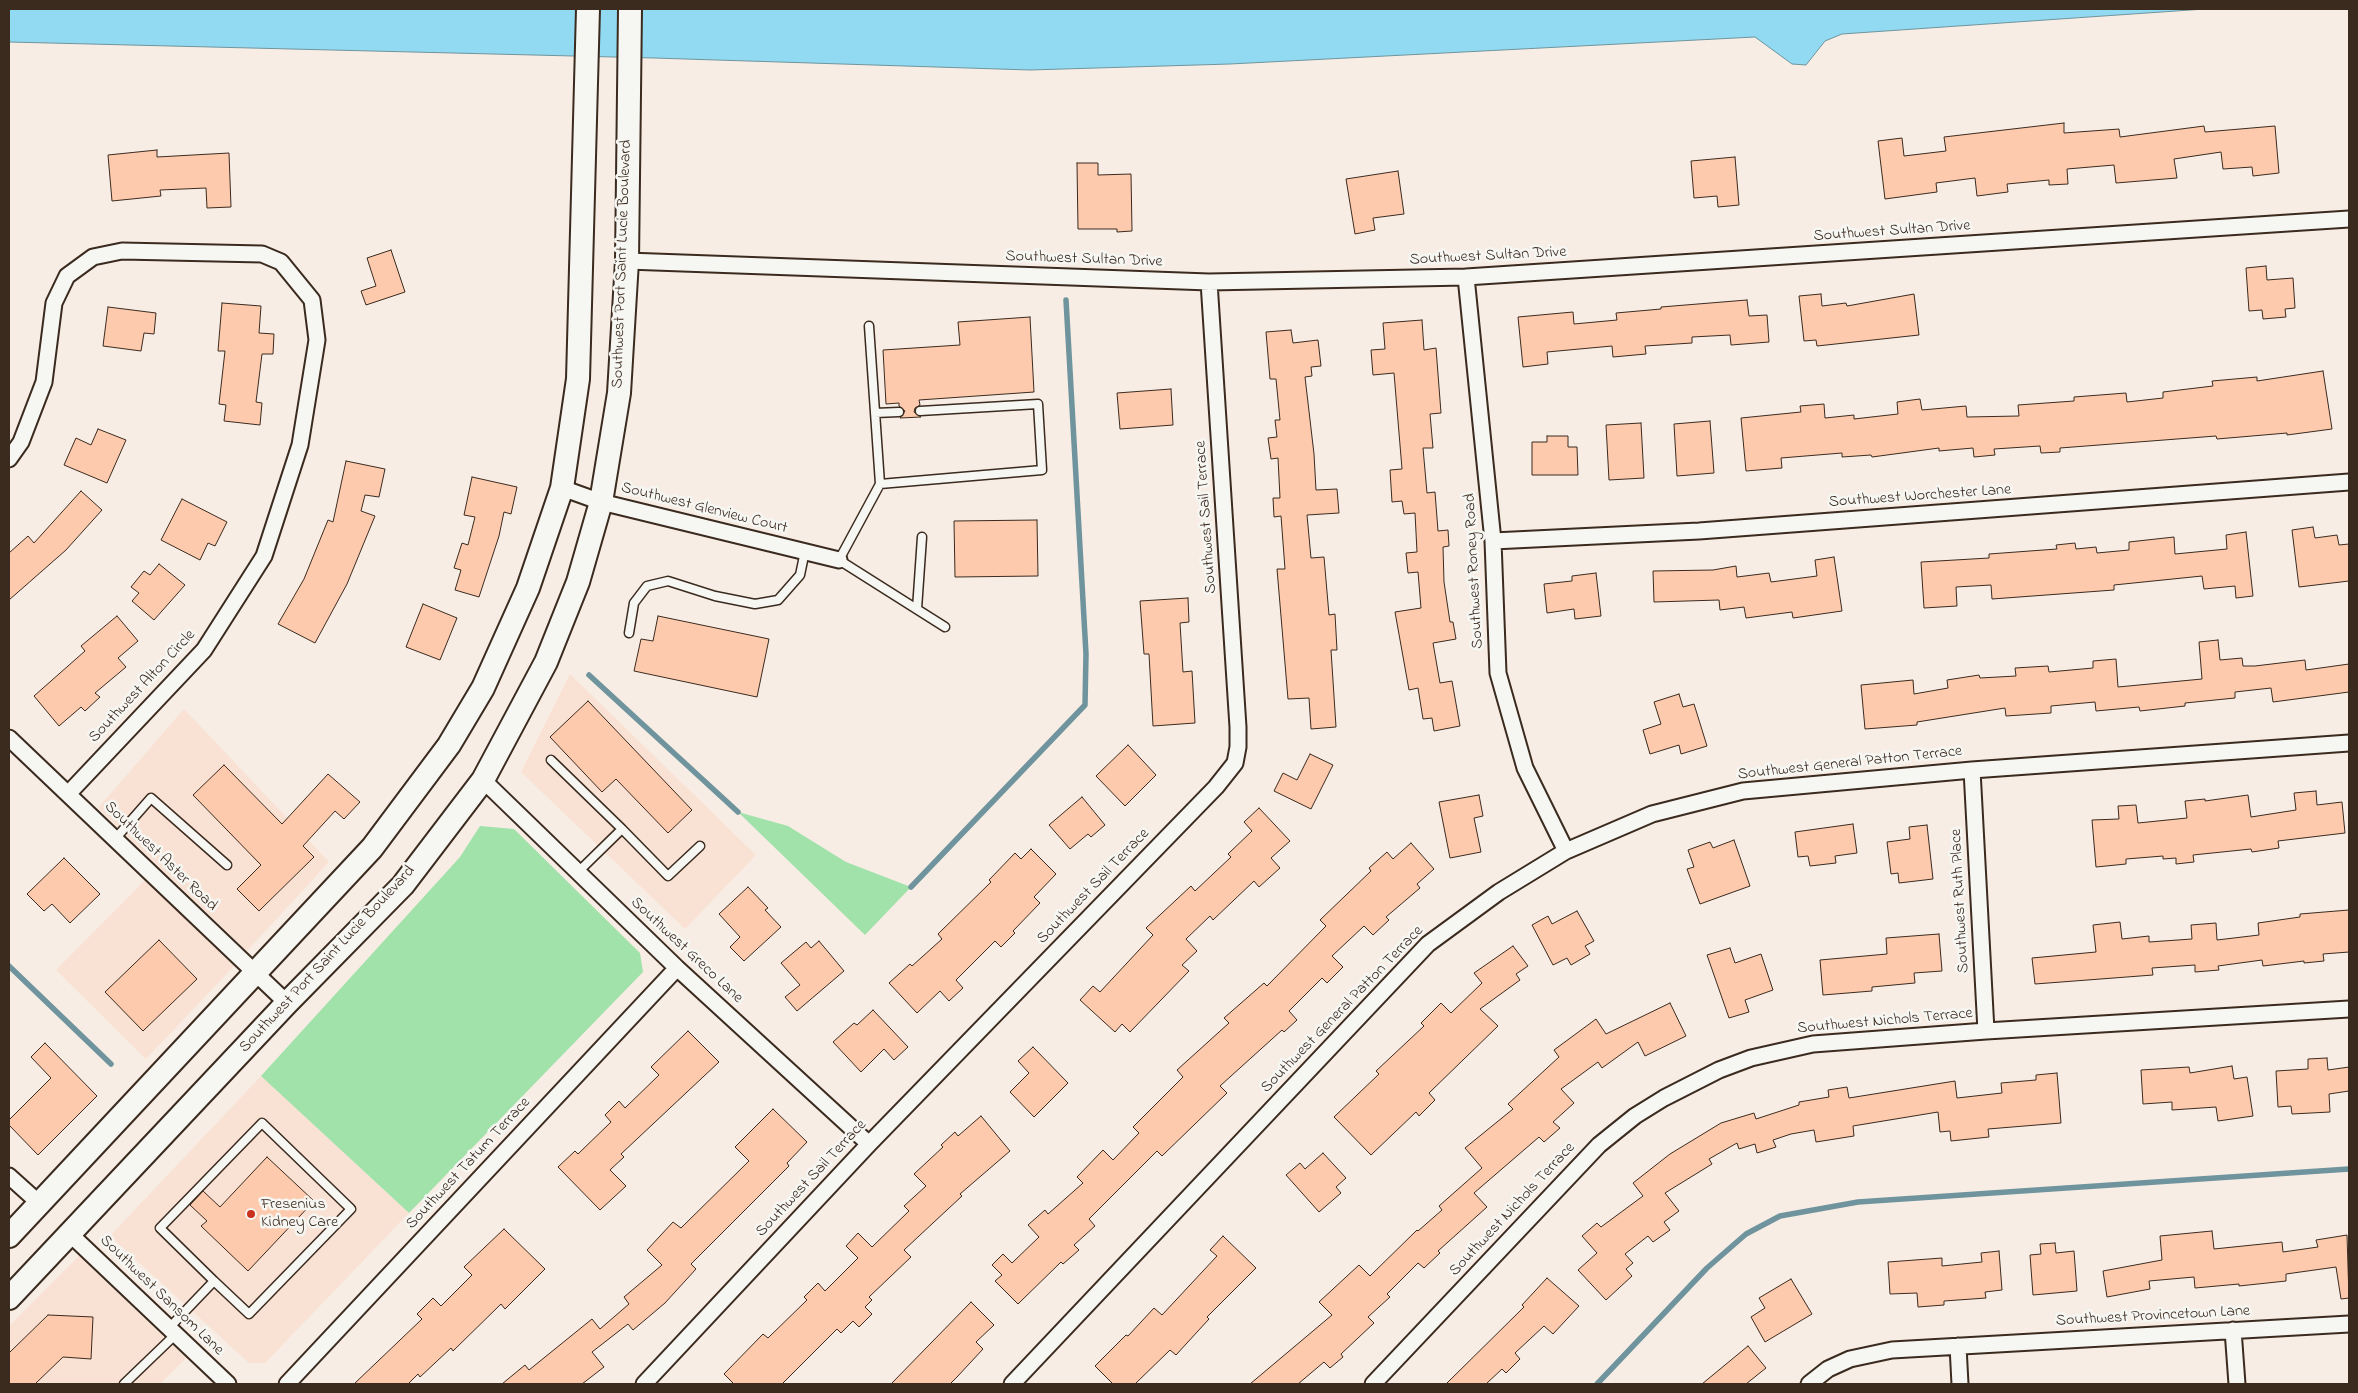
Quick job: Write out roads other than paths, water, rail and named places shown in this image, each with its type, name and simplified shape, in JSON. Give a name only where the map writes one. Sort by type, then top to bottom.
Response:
[{"type":"main road","points":[[9,1236],[372,848],[449,746],[483,688],[528,588],[562,488],[578,379],[588,9]]},
{"type":"main road","name":"Southwest Port Saint Lucie Boulevard","points":[[9,1298],[287,1003],[403,885],[483,780],[546,662],[578,582],[601,502],[619,394],[627,261],[630,9]]},
{"type":"street","name":"Southwest Sultan Drive","points":[[627,261],[1209,282],[1466,277],[2349,219]]},
{"type":"street","name":"Southwest Alton Circle","points":[[9,458],[21,442],[44,382],[54,303],[67,276],[93,257],[122,251],[262,254],[281,262],[312,300],[317,340],[300,445],[264,556],[204,650],[68,794]]},
{"type":"street","name":"Southwest Roney Road","points":[[1466,277],[1493,541],[1498,673],[1525,768],[1566,851]]},
{"type":"street","name":"Southwest Sail Terrace","points":[[644,1384],[869,1144],[1216,787],[1234,763],[1238,747],[1238,727],[1209,282]]},
{"type":"street","name":"Southwest Worchester Lane","points":[[1493,541],[1699,531],[2349,482]]},
{"type":"street","name":"Southwest Glenview Court","points":[[562,488],[601,502],[840,560]]},
{"type":"street","name":"Southwest Aster Road","points":[[9,738],[287,1003]]},
{"type":"street","name":"Southwest General Patton Terrace","points":[[1012,1384],[1428,944],[1499,892],[1566,851],[1652,814],[1743,791],[1972,770],[2349,743]]},
{"type":"street","name":"Southwest Ruth Place","points":[[1972,770],[1986,1031]]},
{"type":"street","name":"Southwest Greco Lane","points":[[483,780],[677,968],[869,1144]]},
{"type":"street","name":"Southwest Tatum Terrace","points":[[288,1384],[677,968]]},
{"type":"street","name":"Southwest Nichols Terrace","points":[[1373,1384],[1599,1145],[1635,1116],[1664,1098],[1727,1067],[1751,1058],[1813,1044],[1986,1031],[2349,1009]]},
{"type":"street","points":[[9,1176],[39,1203]]},
{"type":"street","name":"Southwest Sansom Lane","points":[[69,1233],[228,1384]]},
{"type":"street","name":"Southwest Provincetown Lane","points":[[1809,1384],[1828,1369],[1850,1358],[1892,1350],[2349,1324]]},
{"type":"street","points":[[2233,1330],[2236,1384]]},
{"type":"street","points":[[1958,1346],[1960,1384]]},
{"type":"lane","points":[[870,326],[880,484],[840,560],[945,627]]},
{"type":"lane","points":[[880,484],[1042,470],[1038,404],[920,411]]},
{"type":"lane","points":[[875,414],[899,412]]},
{"type":"lane","points":[[917,609],[922,537]]},
{"type":"lane","points":[[629,632],[634,603],[647,586],[668,581],[715,596],[755,604],[778,600],[800,575],[805,551]]},
{"type":"lane","points":[[552,760],[668,876],[700,846]]},
{"type":"lane","points":[[115,839],[151,798],[227,864]]},
{"type":"lane","points":[[578,872],[622,829]]},
{"type":"lane","points":[[262,1123],[351,1209],[249,1314],[214,1281],[160,1228],[262,1123]]},
{"type":"lane","points":[[124,1384],[214,1281]]},
{"type":"water","points":[[9,9],[2205,9],[1842,34],[1825,41],[1806,65],[1792,64],[1755,37],[1230,64],[1030,70],[654,58],[9,42]]},
{"type":"waterway","points":[[911,887],[1085,705],[1086,654],[1066,300]]},
{"type":"waterway","points":[[589,675],[738,812]]},
{"type":"waterway","points":[[9,966],[111,1064]]},
{"type":"waterway","points":[[1597,1384],[1707,1268],[1746,1234],[1780,1216],[1858,1202],[2349,1169]]},
{"type":"place","name":"Fresenius Kidney Care","points":[[251,1214]]}]
